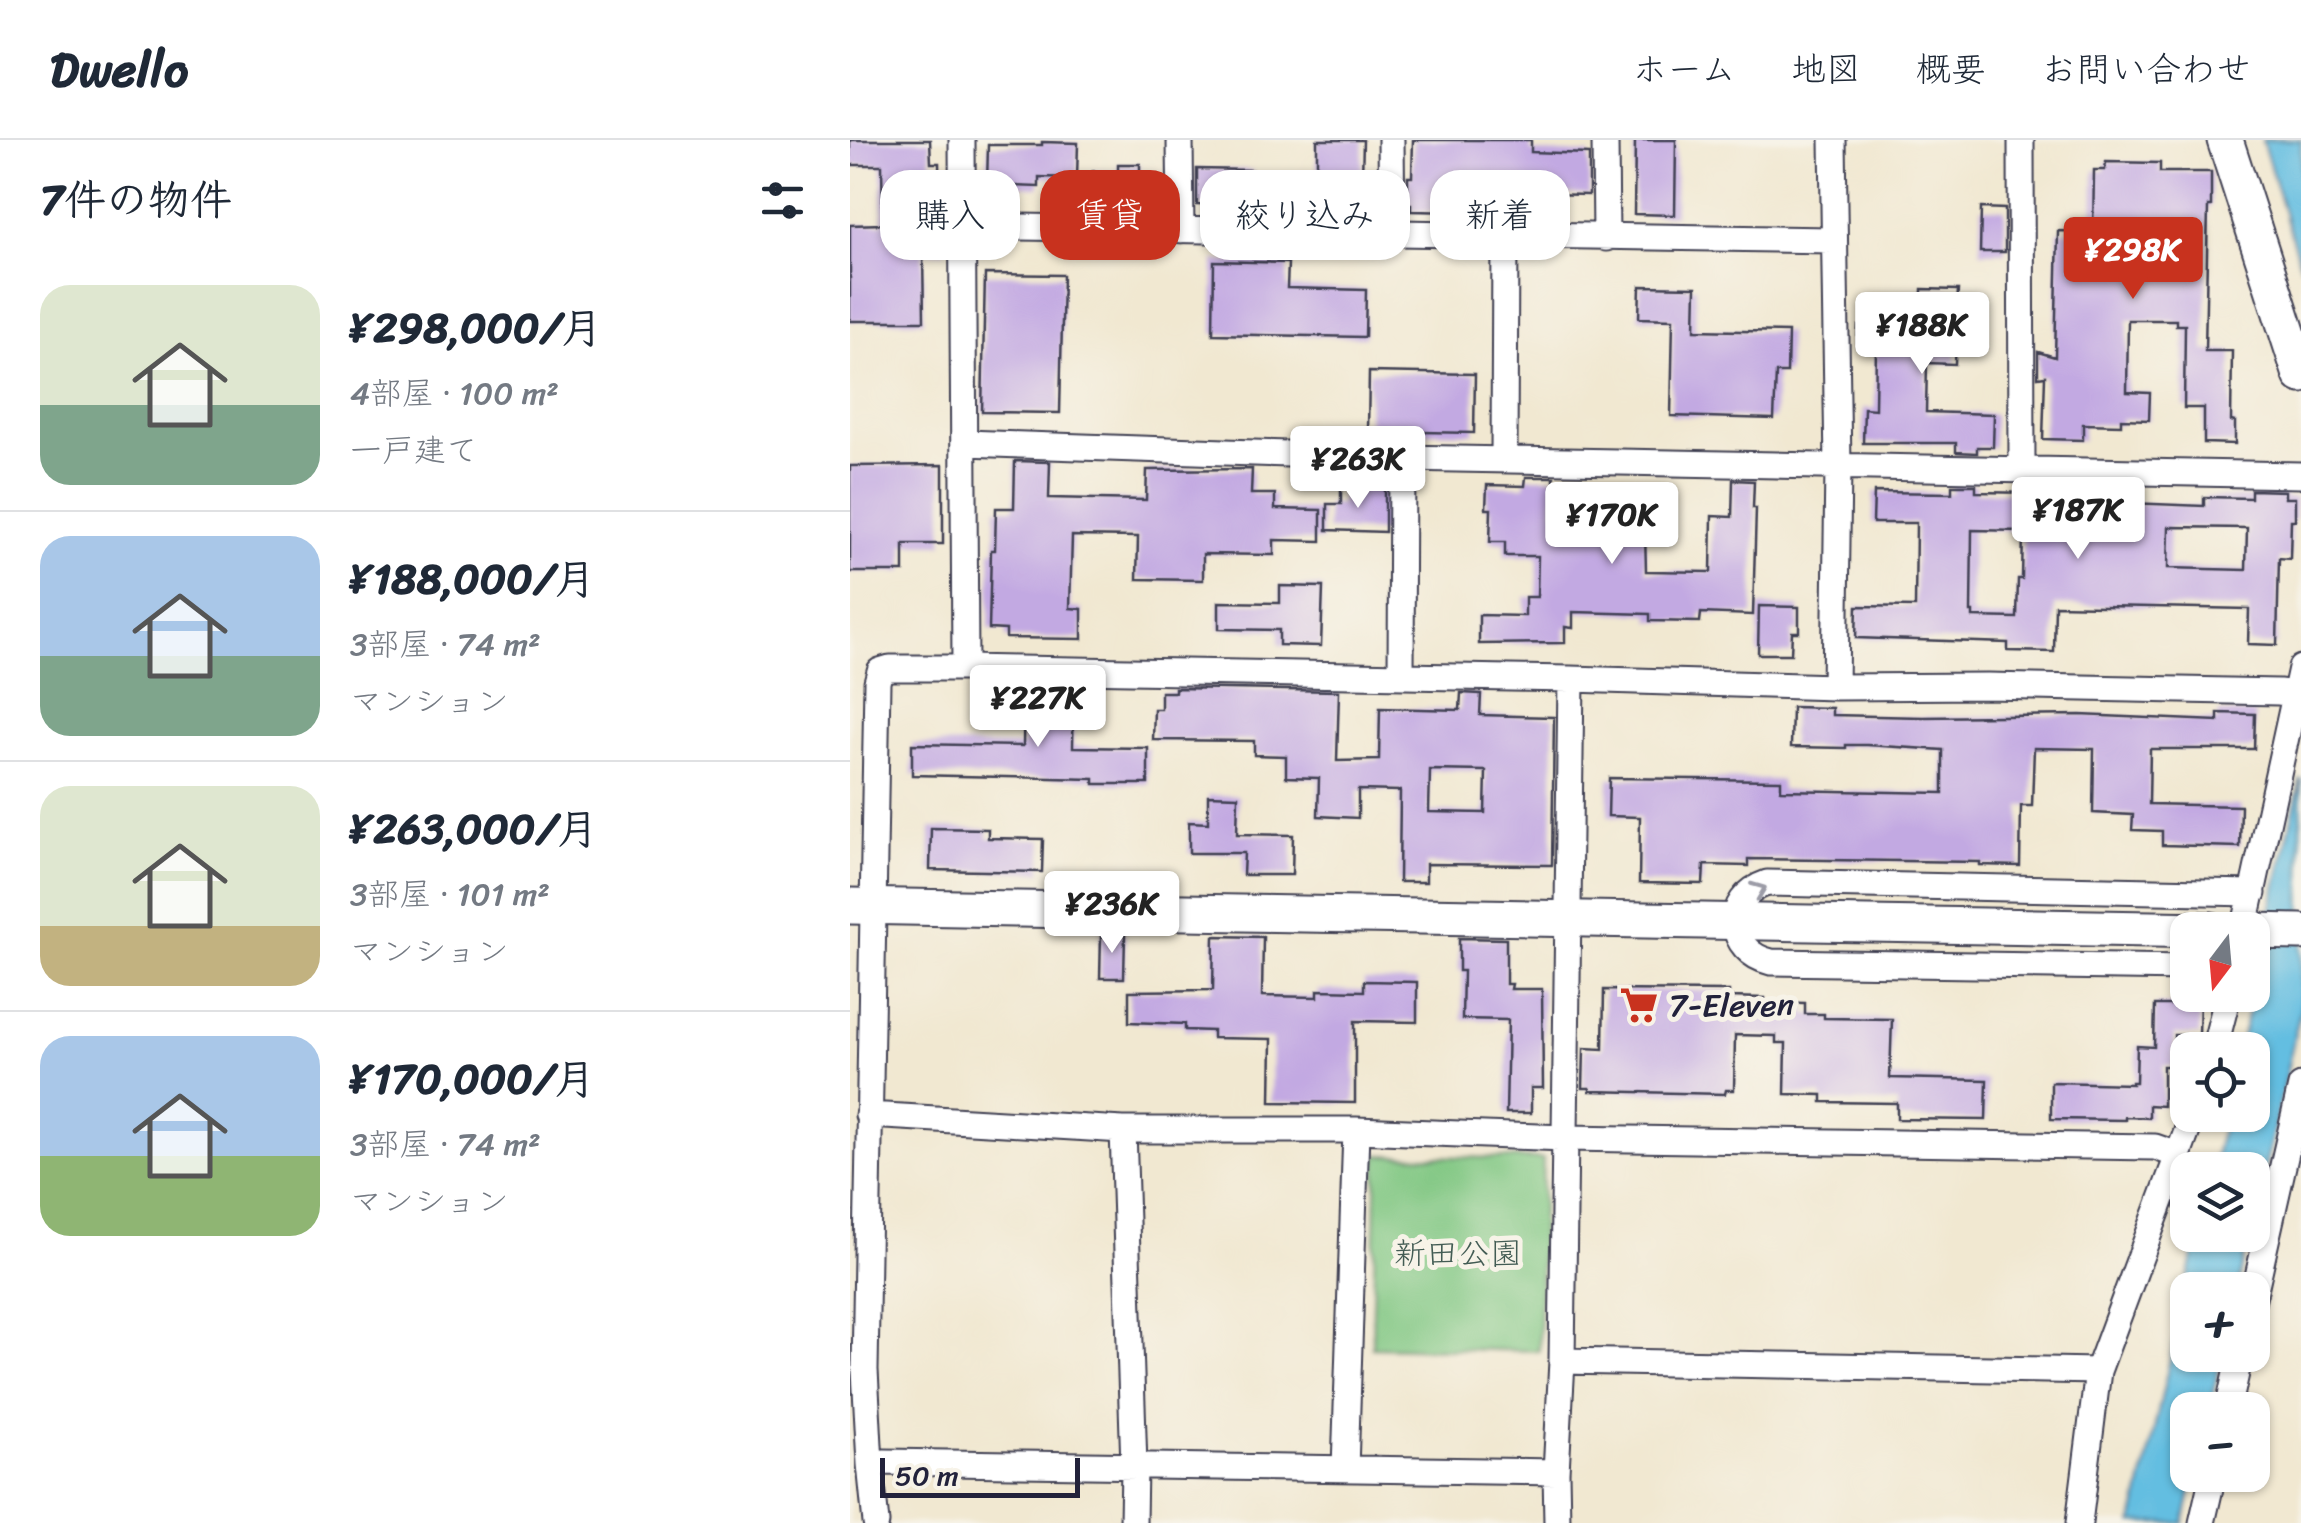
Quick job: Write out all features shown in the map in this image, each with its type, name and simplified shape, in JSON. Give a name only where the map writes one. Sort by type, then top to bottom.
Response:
[{"type":"street","points":[[962,140],[962,170]]},
{"type":"street","points":[[1180,140],[1181,230]]},
{"type":"street","points":[[1391,140],[1391,170]]},
{"type":"street","points":[[1605,140],[1606,238]]},
{"type":"street","points":[[1833,140],[1838,467],[1834,686]]},
{"type":"street","points":[[2020,140],[2022,469]]},
{"type":"street","points":[[2225,140],[2301,375]]},
{"type":"street","points":[[1020,227],[1200,230]]},
{"type":"street","points":[[1570,237],[1833,240]]},
{"type":"street","points":[[963,260],[965,668]]},
{"type":"street","points":[[1504,459],[1506,260]]},
{"type":"street","points":[[965,442],[1402,458],[2301,474]]},
{"type":"street","points":[[1401,675],[1402,458]]},
{"type":"street","points":[[876,1523],[858,1371],[868,1116],[861,906],[880,671],[965,668],[1401,675],[2295,694]]},
{"type":"street","points":[[2248,912],[2301,668]]},
{"type":"street","points":[[1556,1523],[1562,1360],[1571,679]]},
{"type":"street","points":[[2170,968],[1771,962],[1757,959],[1744,947],[1736,922],[1738,904],[1745,895],[1767,883],[2252,893]]},
{"type":"street","points":[[861,906],[2170,929]]},
{"type":"street","points":[[2270,931],[2301,932]]},
{"type":"street","points":[[2261,1272],[2295,1147],[2301,1086]]},
{"type":"street","points":[[868,1116],[1123,1130],[1356,1130],[1564,1138],[2154,1148],[2170,1152]]},
{"type":"street","points":[[1123,1130],[1133,1523]]},
{"type":"street","points":[[1345,1469],[1356,1130]]},
{"type":"street","points":[[2079,1523],[2098,1372],[2170,1176]]},
{"type":"street","points":[[1562,1360],[2098,1372]]},
{"type":"street","points":[[870,1464],[1556,1472]]},
{"type":"street","points":[[2202,1523],[2209,1492]]},
{"type":"green space","name":"新田公園","points":[[1377,1155],[1543,1159],[1539,1351],[1372,1347]]},
{"type":"water","points":[[2262,140],[2301,140],[2301,268]]},
{"type":"water","points":[[2301,779],[2301,1007],[2268,1152],[2216,1152],[2221,1132],[2270,1132],[2270,1032],[2243,1032],[2248,1012],[2270,1012],[2270,914]]},
{"type":"water","points":[[2194,1252],[2245,1252],[2241,1272],[2190,1272]]},
{"type":"water","points":[[2170,1359],[2170,1372],[2218,1372],[2214,1392],[2170,1392],[2170,1492],[2191,1492],[2184,1523],[2133,1523]]},
{"type":"building","points":[[850,140],[930,140],[931,163],[939,163],[939,170],[882,170],[882,165],[850,165]]},
{"type":"building","points":[[1317,140],[1363,140],[1362,170],[1317,170]]},
{"type":"building","points":[[1413,140],[1531,140],[1531,152],[1589,154],[1589,195],[1570,195],[1570,170],[1430,170],[1430,211],[1411,211]]},
{"type":"building","points":[[1635,140],[1676,140],[1675,215],[1634,214]]},
{"type":"building","points":[[1078,143],[1077,170],[1040,170],[1039,187],[1020,186],[1020,170],[987,170],[988,145]]},
{"type":"building","points":[[2106,162],[2160,163],[2160,172],[2211,172],[2205,351],[2232,351],[2231,421],[2235,422],[2235,444],[2204,443],[2204,408],[2184,408],[2185,325],[2176,325],[2176,320],[2128,320],[2127,392],[2150,393],[2149,420],[2121,419],[2121,425],[2083,424],[2083,440],[2043,439],[2045,376],[2038,377],[2038,352],[2055,357],[2058,231],[2093,232],[2094,170],[2105,170]]},
{"type":"building","points":[[1118,164],[1140,164],[1140,170],[1118,170]]},
{"type":"building","points":[[1197,169],[1252,170],[1200,170],[1200,205]]},
{"type":"building","points":[[1981,208],[2005,209],[2005,252],[1980,252]]},
{"type":"building","points":[[880,224],[880,260],[923,260],[924,321],[850,321],[850,225]]},
{"type":"building","points":[[1214,261],[1288,263],[1287,288],[1366,290],[1365,337],[1213,334]]},
{"type":"building","points":[[985,274],[1063,275],[1060,413],[982,412]]},
{"type":"building","points":[[1640,286],[1696,287],[1695,330],[1788,332],[1787,373],[1776,373],[1774,419],[1671,416],[1673,319],[1639,318]]},
{"type":"building","points":[[1922,289],[1958,290],[1957,307],[1986,308],[1985,335],[1956,334],[1955,364],[1927,363],[1926,412],[1994,414],[1993,447],[1977,447],[1977,453],[1956,452],[1956,443],[1863,443],[1864,408],[1875,409],[1876,347],[1857,346],[1858,326],[1921,328]]},
{"type":"building","points":[[1369,372],[1475,374],[1474,433],[1368,431]]},
{"type":"building","points":[[1015,461],[1050,462],[1049,498],[1146,500],[1147,470],[1252,469],[1251,494],[1275,494],[1275,509],[1321,510],[1321,541],[1274,540],[1274,555],[1203,554],[1203,580],[1137,579],[1138,537],[1072,536],[1070,608],[1082,609],[1082,639],[1006,638],[1006,630],[989,629],[991,550],[995,550],[996,508],[1014,508]]},
{"type":"building","points":[[943,465],[943,544],[904,544],[904,572],[850,572],[850,466]]},
{"type":"building","points":[[1526,477],[1554,477],[1554,512],[1566,512],[1565,526],[1629,527],[1629,532],[1645,532],[1646,571],[1711,572],[1712,516],[1732,517],[1733,480],[1754,481],[1753,615],[1701,613],[1700,622],[1650,621],[1650,614],[1573,612],[1573,628],[1565,627],[1565,643],[1479,644],[1479,615],[1525,616],[1525,597],[1537,597],[1538,556],[1505,556],[1505,542],[1490,542],[1491,509],[1486,509],[1487,485],[1525,486]]},
{"type":"building","points":[[1952,485],[1976,485],[1976,492],[2035,493],[2034,497],[2053,500],[2204,506],[2204,497],[2251,498],[2251,490],[2285,491],[2285,498],[2295,498],[2295,520],[2291,520],[2290,559],[2279,558],[2277,645],[2248,644],[2249,609],[2055,605],[2054,652],[2008,651],[2008,643],[1856,638],[1857,606],[1915,607],[1916,523],[1873,523],[1874,492],[1952,493]],"holes":[[[2169,527],[2247,528],[2246,570],[2168,568]],[[1972,530],[2023,531],[2017,618],[1973,617]]]},
{"type":"building","points":[[1341,488],[1385,489],[1385,532],[1327,530],[1327,504],[1341,504]]},
{"type":"building","points":[[1280,586],[1323,587],[1321,646],[1279,645],[1279,630],[1219,629],[1219,602],[1280,603]]},
{"type":"building","points":[[1759,606],[1799,607],[1799,632],[1792,632],[1791,654],[1758,654]]},
{"type":"building","points":[[1024,687],[1074,688],[1073,747],[1148,748],[1148,784],[912,775],[912,744],[1023,746]]},
{"type":"building","points":[[1175,688],[1339,691],[1337,761],[1379,760],[1380,708],[1460,710],[1461,693],[1481,694],[1480,715],[1554,717],[1552,865],[1426,864],[1426,882],[1399,882],[1400,791],[1358,790],[1358,818],[1318,816],[1319,778],[1286,777],[1286,756],[1254,755],[1254,741],[1153,740],[1154,709],[1161,709],[1161,692],[1175,692]],"holes":[[[1430,770],[1486,771],[1485,813],[1429,812]]]},
{"type":"building","points":[[1792,707],[1832,708],[1832,715],[1923,717],[2080,715],[2218,721],[2218,713],[2255,714],[2254,749],[2150,749],[2149,804],[2241,806],[2240,847],[2162,845],[2162,831],[2132,830],[2133,815],[2093,813],[2094,749],[2034,748],[2032,806],[2021,806],[2020,866],[1748,859],[1748,866],[1704,865],[1703,884],[1639,883],[1640,817],[1608,816],[1609,778],[1781,780],[1781,790],[1943,793],[1943,750],[1867,745],[1791,747]]},
{"type":"building","points":[[1208,795],[1238,796],[1237,834],[1293,835],[1292,875],[1243,875],[1244,853],[1189,853],[1189,822],[1208,823]]},
{"type":"building","points":[[931,828],[988,829],[988,838],[1043,839],[1042,872],[930,870]]},
{"type":"building","points":[[1101,934],[1125,934],[1124,978],[1100,978]]},
{"type":"building","points":[[1214,936],[1263,937],[1262,996],[1318,997],[1318,990],[1364,991],[1364,981],[1417,982],[1417,1022],[1355,1021],[1355,1103],[1271,1102],[1272,1039],[1213,1038],[1213,1031],[1185,1030],[1185,1024],[1129,1022],[1129,991],[1213,990]]},
{"type":"building","points":[[1459,938],[1506,939],[1506,984],[1512,984],[1511,989],[1542,989],[1543,1088],[1531,1088],[1531,1113],[1506,1113],[1508,1020],[1462,1019]]},
{"type":"building","points":[[1604,990],[1729,991],[1729,997],[1805,1003],[1805,1014],[1824,1014],[1824,1018],[1892,1019],[1890,1078],[1987,1080],[1986,1120],[1897,1119],[1897,1103],[1822,1102],[1822,1095],[1785,1094],[1786,1043],[1776,1043],[1776,1036],[1735,1035],[1734,1090],[1726,1090],[1725,1094],[1590,1091],[1583,1088],[1584,1048],[1603,1049]]},
{"type":"building","points":[[2155,1005],[2170,1005],[2170,1012],[2200,1012],[2199,1032],[2170,1032],[2170,1066],[2163,1066],[2163,1106],[2149,1105],[2149,1118],[2051,1119],[2051,1082],[2136,1082],[2137,1046],[2154,1047]]},
{"type":"place","name":"7-Eleven","points":[[1639,1005]]}]
